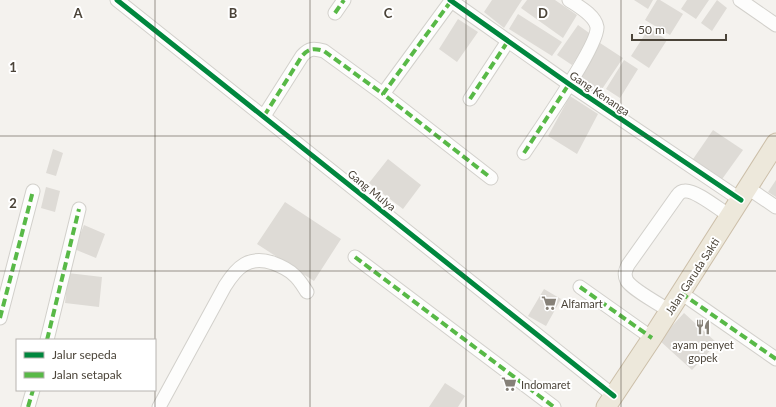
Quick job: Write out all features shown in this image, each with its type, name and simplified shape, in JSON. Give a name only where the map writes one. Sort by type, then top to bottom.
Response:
[{"type":"highway","name":"Jalan Garuda Sakti","points":[[610,401],[681,294],[776,143]]},
{"type":"street","name":"Gang Mulya","points":[[117,0],[264,116],[610,401]]},
{"type":"street","points":[[335,13],[344,0]]},
{"type":"street","points":[[383,94],[450,0]]},
{"type":"street","name":"Gang Kenanga","points":[[450,0],[569,84],[744,194],[776,207]]},
{"type":"street","points":[[524,153],[569,84],[593,43],[596,34],[596,27],[592,17],[569,0]]},
{"type":"street","points":[[740,0],[776,25]]},
{"type":"street","points":[[470,99],[508,41]]},
{"type":"street","points":[[264,116],[302,56],[306,51],[314,48],[324,51],[383,94],[490,178]]},
{"type":"street","points":[[0,318],[33,190]]},
{"type":"street","points":[[670,311],[631,285],[625,276],[625,271],[628,265],[676,196],[682,191],[695,194],[730,216]]},
{"type":"street","points":[[47,339],[79,209]]},
{"type":"street","points":[[355,257],[554,407]]},
{"type":"street","points":[[159,407],[225,286],[233,274],[242,266],[252,261],[264,260],[277,264],[286,268],[296,276],[307,292]]},
{"type":"street","points":[[580,287],[652,338]]},
{"type":"street","points":[[681,294],[776,359]]},
{"type":"street","points":[[28,407],[33,391]]},
{"type":"building","points":[[492,0],[522,0],[504,28],[484,12]]},
{"type":"building","points":[[527,0],[555,0],[577,15],[563,38],[521,8]]},
{"type":"building","points":[[634,0],[653,0],[648,9]]},
{"type":"building","points":[[657,0],[660,0],[683,14],[670,35],[645,20]]},
{"type":"building","points":[[687,0],[709,0],[696,19],[681,9]]},
{"type":"building","points":[[717,0],[727,8],[712,31],[701,23]]},
{"type":"building","points":[[518,14],[562,42],[552,56],[509,29]]},
{"type":"building","points":[[458,19],[478,32],[457,62],[439,49]]},
{"type":"building","points":[[578,25],[592,35],[572,65],[557,55]]},
{"type":"building","points":[[649,28],[667,40],[649,68],[631,56]]},
{"type":"building","points":[[600,43],[623,58],[598,95],[575,80]]},
{"type":"building","points":[[624,60],[638,69],[620,98],[606,89]]},
{"type":"building","points":[[570,96],[598,114],[577,154],[548,136]]},
{"type":"building","points":[[713,130],[743,150],[720,182],[691,162]]},
{"type":"building","points":[[53,149],[63,153],[56,176],[46,173]]},
{"type":"building","points":[[388,159],[421,185],[403,209],[369,183]]},
{"type":"building","points":[[776,180],[776,197],[768,192]]},
{"type":"building","points":[[46,187],[60,191],[55,212],[41,208]]},
{"type":"building","points":[[285,202],[341,239],[314,281],[257,244]]},
{"type":"building","points":[[84,225],[105,234],[96,258],[74,249]]},
{"type":"building","points":[[68,273],[102,277],[99,307],[65,303]]},
{"type":"building","points":[[544,289],[561,299],[546,326],[528,316]]},
{"type":"building","points":[[684,313],[717,343],[692,370],[659,340]]},
{"type":"building","points":[[445,383],[465,396],[458,407],[429,407]]},
{"type":"marked path","points":[[335,13],[344,0]]},
{"type":"marked path","points":[[451,1],[383,94],[491,178]]},
{"type":"marked path","points":[[470,99],[508,41]]},
{"type":"marked path","points":[[264,116],[302,56],[307,51],[312,49],[324,51],[383,94]]},
{"type":"marked path","points":[[524,153],[569,84]]},
{"type":"marked path","points":[[0,318],[33,191]]},
{"type":"marked path","points":[[47,339],[79,209]]},
{"type":"marked path","points":[[355,257],[554,407]]},
{"type":"marked path","points":[[580,287],[652,338]]},
{"type":"marked path","points":[[681,293],[776,359]]},
{"type":"marked path","points":[[28,407],[33,391]]},
{"type":"cycle path","points":[[117,0],[614,396]]},
{"type":"cycle path","points":[[450,0],[569,84],[741,200]]},
{"type":"place","name":"Alfamart","points":[[549,303]]},
{"type":"place","name":"ayam penyet gopek","points":[[703,327]]},
{"type":"place","name":"Indomaret","points":[[509,384]]}]
